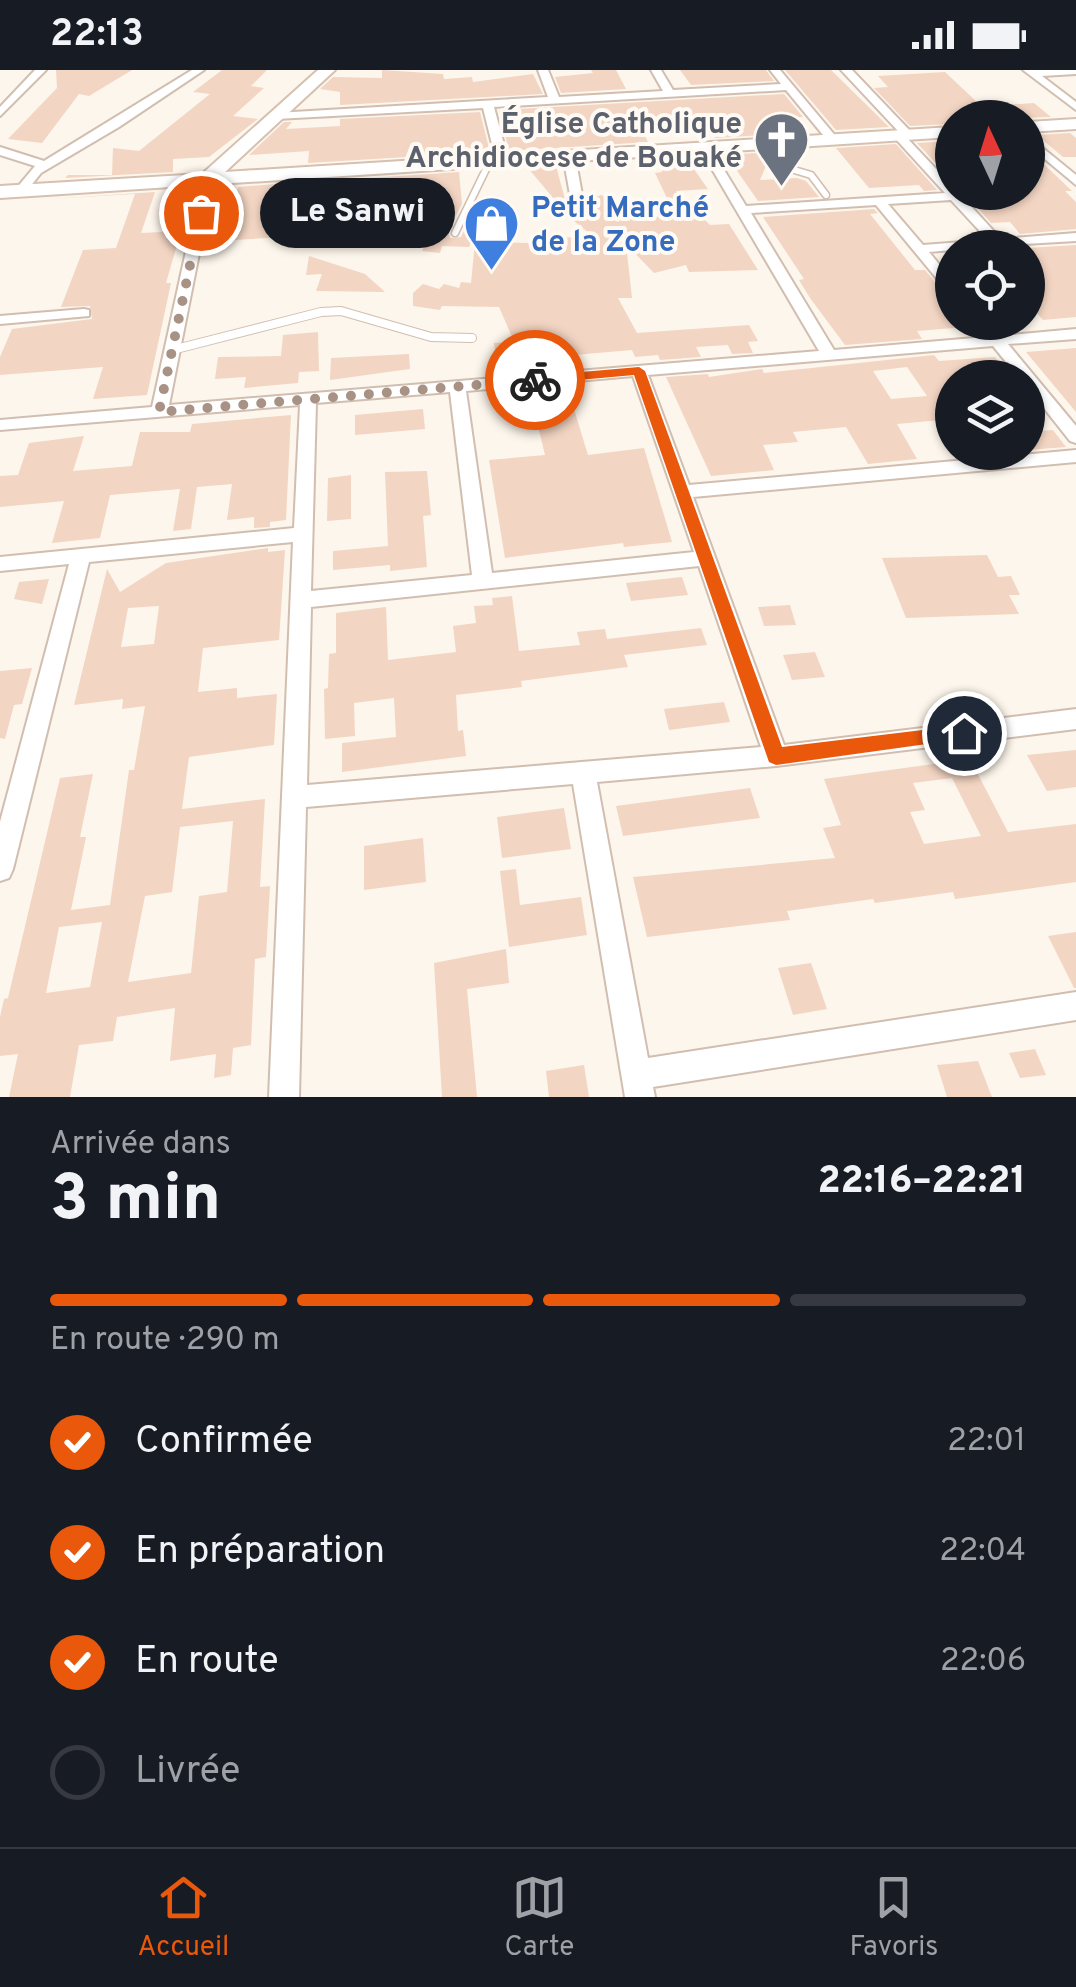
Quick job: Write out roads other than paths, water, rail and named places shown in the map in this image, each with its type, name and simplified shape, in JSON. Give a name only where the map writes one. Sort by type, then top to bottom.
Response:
[{"type":"street","points":[[0,113],[41,70]]},
{"type":"street","points":[[21,190],[45,165],[116,125],[199,70]]},
{"type":"street","points":[[159,412],[208,178],[326,70]]},
{"type":"street","points":[[544,70],[555,100]]},
{"type":"street","points":[[656,70],[670,94]]},
{"type":"street","points":[[775,70],[832,140]]},
{"type":"street","points":[[846,70],[935,173]]},
{"type":"street","points":[[1030,72],[1076,71]]},
{"type":"street","points":[[1030,72],[1076,107]]},
{"type":"street","points":[[276,116],[789,87]]},
{"type":"street","points":[[488,104],[496,160]]},
{"type":"street","points":[[1045,126],[1076,124]]},
{"type":"street","points":[[0,192],[935,133]]},
{"type":"street","points":[[706,147],[829,355]]},
{"type":"street","points":[[0,150],[45,165]]},
{"type":"street","points":[[1045,154],[1076,181]]},
{"type":"street","points":[[568,156],[577,200]]},
{"type":"street","points":[[743,210],[935,197]]},
{"type":"street","points":[[880,201],[935,268]]},
{"type":"street","points":[[967,210],[986,230]]},
{"type":"street","points":[[1045,239],[1076,237]]},
{"type":"street","points":[[919,249],[935,248]]},
{"type":"street","points":[[0,320],[84,313]]},
{"type":"street","points":[[1045,336],[1076,334]]},
{"type":"street","points":[[0,425],[997,340],[1076,437]]},
{"type":"street","points":[[639,371],[776,756]]},
{"type":"street","points":[[457,386],[482,581]]},
{"type":"street","points":[[284,1097],[308,399]]},
{"type":"street","points":[[682,492],[1076,456]]},
{"type":"street","points":[[0,564],[303,534]]},
{"type":"street","points":[[0,869],[81,556]]},
{"type":"street","points":[[300,600],[705,558]]},
{"type":"street","points":[[293,797],[776,756],[1076,719]]},
{"type":"street","points":[[583,771],[638,1086],[1076,1006]]},
{"type":"lane","points":[[775,143],[792,170],[813,176],[826,195]]},
{"type":"lane","points":[[455,233],[496,160]]},
{"type":"lane","points":[[172,350],[331,312],[431,338],[472,338]]},
{"type":"place","name":"Église Catholique Archidiocese de Bouaké","points":[[781,189]]},
{"type":"place","name":"Le Sanwi","points":[[201,213]]},
{"type":"place","name":"Petit Marché de la Zone","points":[[492,273]]}]
